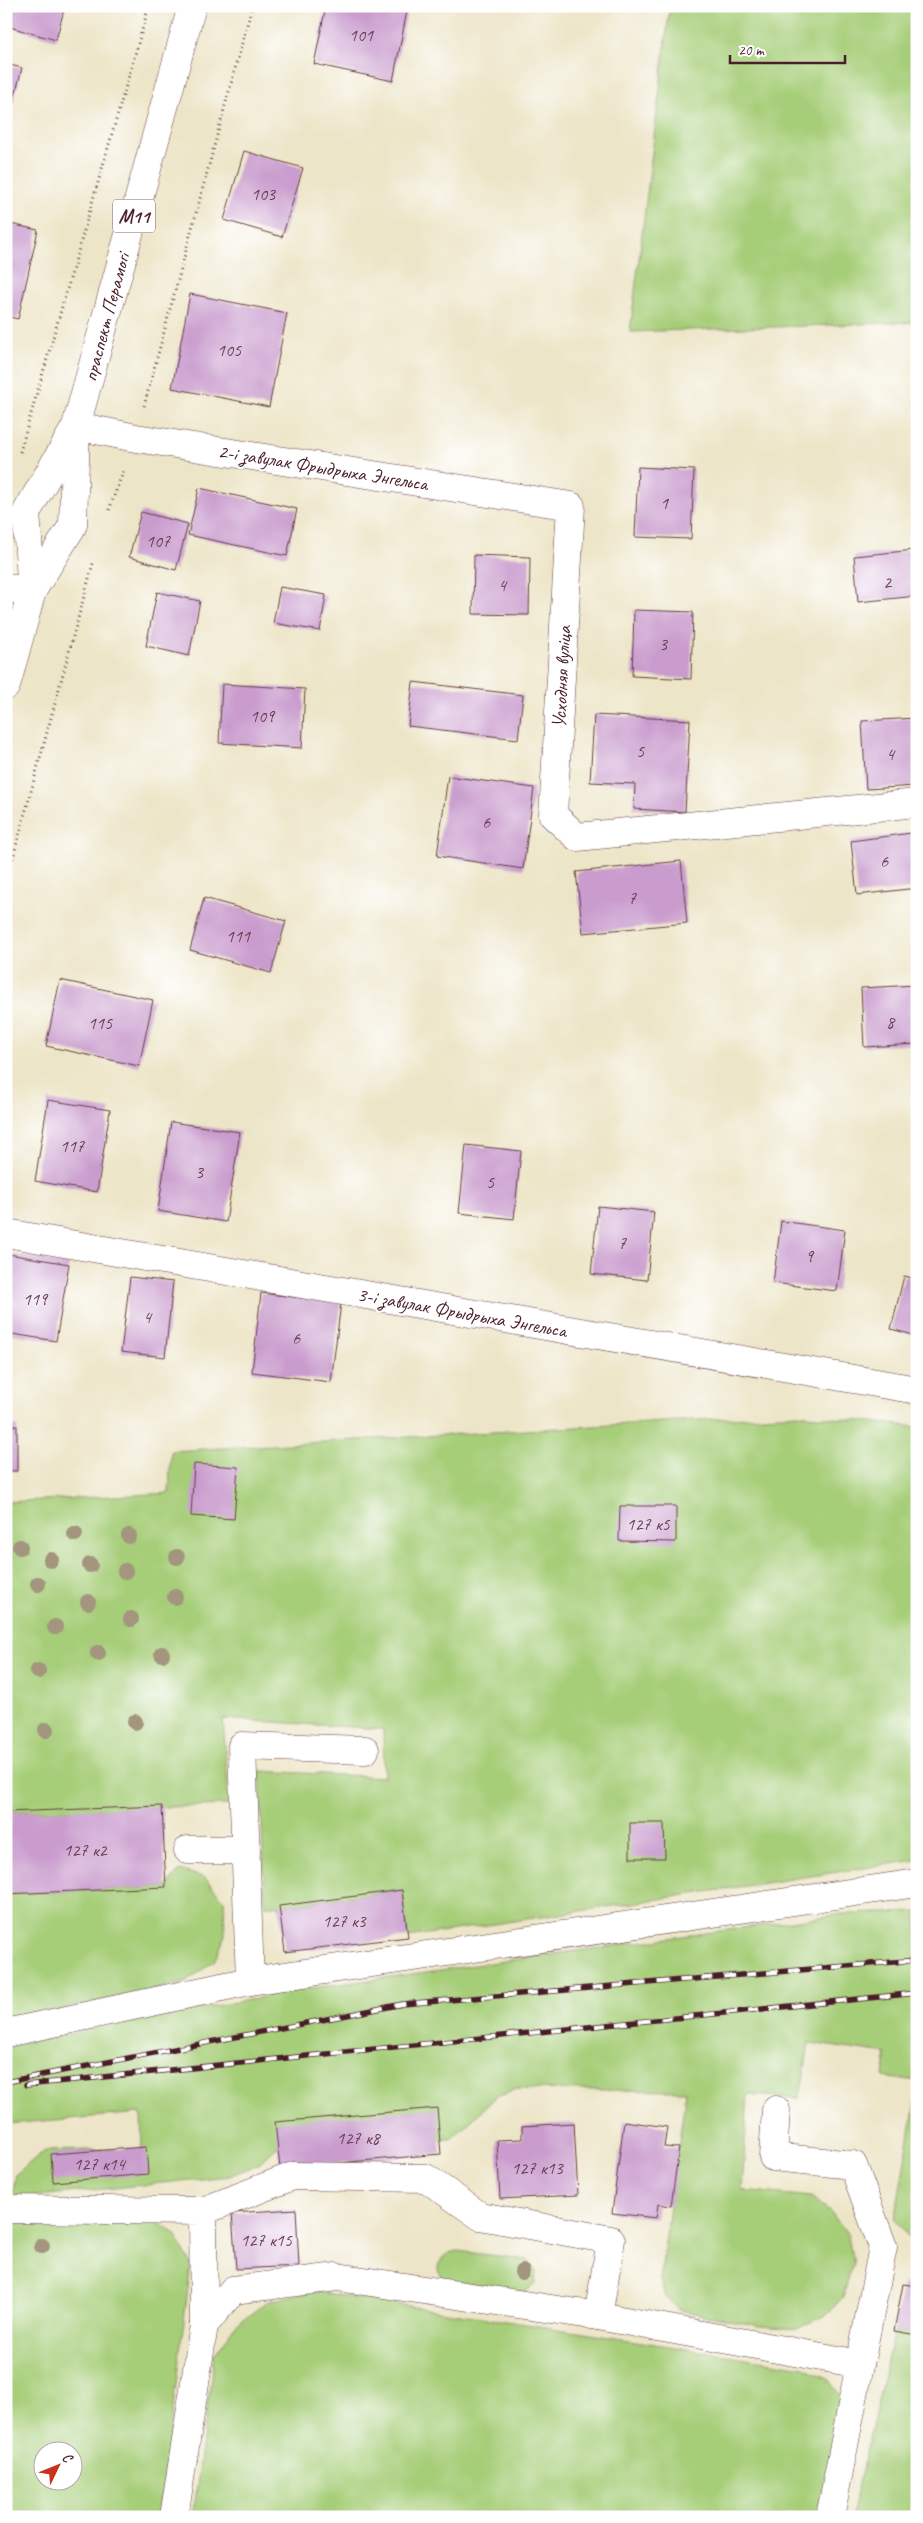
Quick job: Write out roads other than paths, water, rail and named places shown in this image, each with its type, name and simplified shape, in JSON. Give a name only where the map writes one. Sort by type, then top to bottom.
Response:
[{"type":"street","name":"праспект Перамогі","points":[[19,590],[73,525],[76,426],[192,6]]},
{"type":"street","name":"праспект Перамогі","points":[[6,686],[19,590],[26,513],[76,426]]},
{"type":"street","name":"2-і завулак Фрыдрыха Энгельса","points":[[76,426],[136,438],[571,506]]},
{"type":"street","name":"Усходняя вуліца","points":[[571,506],[553,815],[577,837],[917,803]]},
{"type":"street","name":"3-і завулак Фрыдрыха Энгельса","points":[[6,1233],[917,1390]]},
{"type":"street","points":[[250,1981],[242,1746],[365,1750]]},
{"type":"street","points":[[188,1850],[246,1850]]},
{"type":"street","points":[[6,2033],[250,1981],[917,1883]]},
{"type":"street","points":[[776,2110],[773,2157],[853,2165],[883,2248],[830,2517]]},
{"type":"street","points":[[6,2209],[203,2211],[293,2176],[426,2178],[480,2216],[611,2240],[598,2316]]},
{"type":"street","points":[[174,2517],[204,2325],[203,2211]]},
{"type":"street","points":[[204,2325],[233,2290],[337,2277],[598,2316],[860,2364]]},
{"type":"railway","points":[[6,2082],[403,2004],[917,1960]]},
{"type":"railway","points":[[26,2085],[917,1993]]}]
